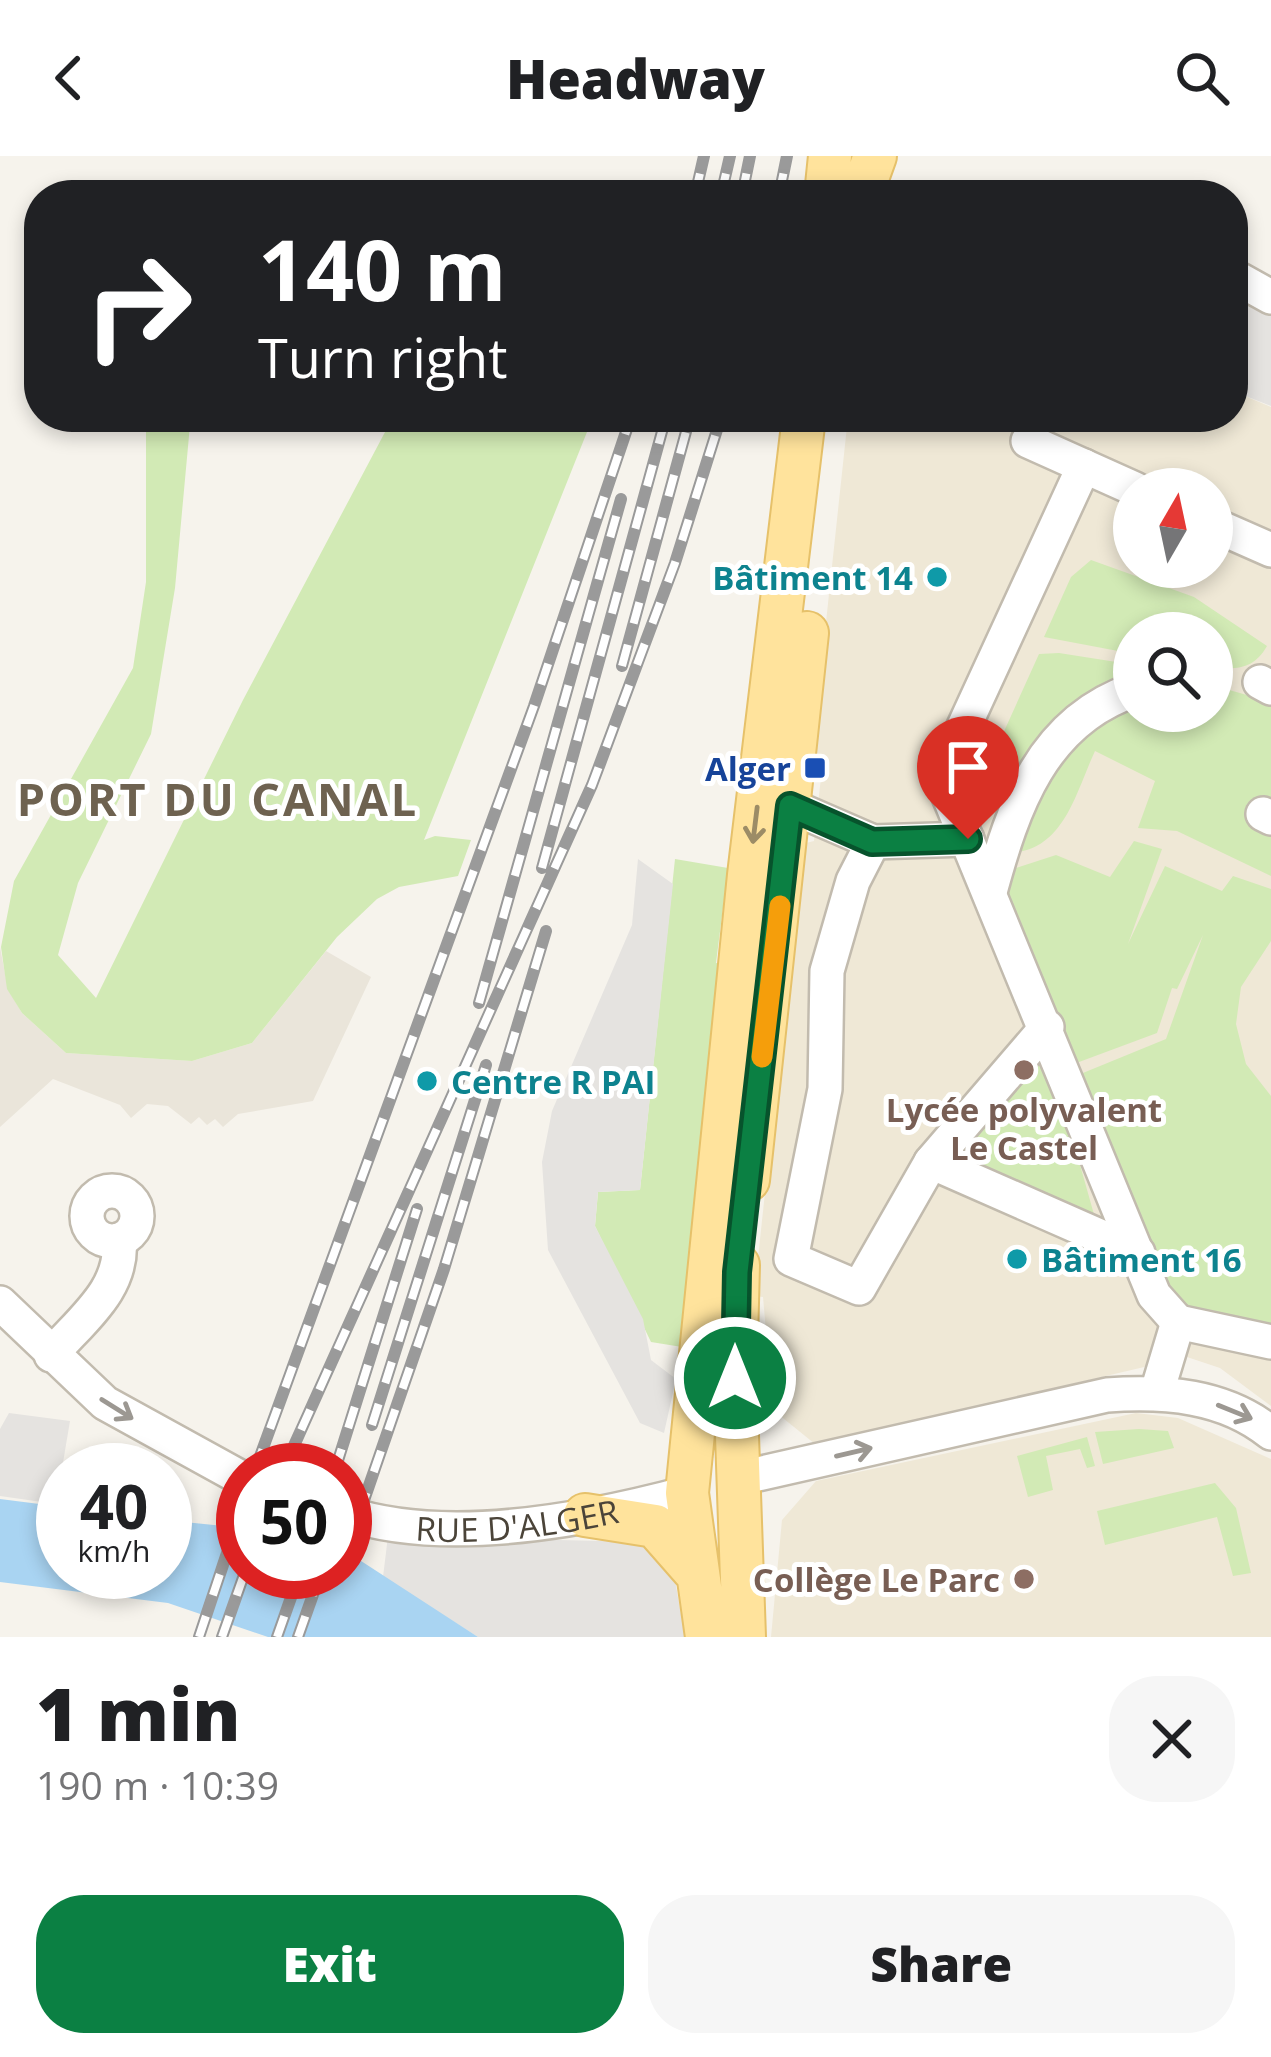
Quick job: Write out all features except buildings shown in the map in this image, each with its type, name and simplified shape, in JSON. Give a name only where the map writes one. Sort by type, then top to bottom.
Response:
[{"type":"main road","points":[[707,1637],[687,1492],[749,875],[802,432]]},
{"type":"main road","points":[[744,1637],[737,1272],[827,432]]},
{"type":"main road","points":[[708,1300],[715,1407],[740,1478]]},
{"type":"main road","points":[[687,1492],[740,1478]]},
{"type":"main road","points":[[585,1514],[655,1526],[698,1576]]},
{"type":"street","points":[[1028,441],[1113,479]]},
{"type":"street","points":[[1084,466],[950,759],[948,794],[1154,1295],[1178,1322],[1271,1342]]},
{"type":"street","points":[[1233,533],[1271,550]]},
{"type":"street","points":[[990,892],[1012,808],[1041,759],[1113,696]]},
{"type":"street","points":[[790,806],[872,842],[968,839]]},
{"type":"street","points":[[872,842],[854,881],[827,971],[825,1089],[790,1259],[859,1288],[931,1162],[1047,1027]]},
{"type":"street","points":[[931,1162],[1138,1253]]},
{"type":"street","points":[[51,1355],[116,1280],[122,1262],[119,1240]]},
{"type":"street","points":[[0,1303],[105,1403],[216,1464]]},
{"type":"street","points":[[1157,1392],[1178,1322]]},
{"type":"street","points":[[740,1478],[1107,1395],[1157,1392],[1208,1401],[1271,1433]]},
{"type":"street","name":"RUE D'ALGER","points":[[372,1522],[493,1528],[687,1492]]},
{"type":"shaded area","points":[[1248,303],[1271,316],[1271,406],[1248,397]]},
{"type":"shaded area","name":"Lycée polyvalent Le Castel","points":[[1248,397],[1271,407],[1271,1406],[1220,1368],[1187,1357],[815,1444],[773,1410],[763,1297],[754,1296],[802,844],[814,841],[822,768],[811,762],[846,432],[1248,432]]},
{"type":"shaded area","points":[[638,859],[673,884],[640,1190],[598,1192],[595,1226],[643,1319],[651,1360],[676,1379],[664,1433],[640,1423],[548,1250],[542,1162],[552,1111],[632,925]]},
{"type":"shaded area","points":[[0,947],[8,989],[22,1013],[66,1053],[192,1061],[252,1043],[326,951],[371,977],[313,1101],[238,1114],[223,1127],[215,1119],[207,1125],[199,1117],[191,1124],[168,1106],[147,1104],[131,1118],[120,1105],[53,1079],[0,1127]]},
{"type":"shaded area","points":[[9,1413],[70,1421],[66,1443],[36,1443],[36,1501],[0,1496],[0,1429]]},
{"type":"shaded area","name":"Collège Le Parc","points":[[1136,1413],[1178,1418],[1271,1459],[1271,1637],[771,1637],[782,1520],[816,1481]]},
{"type":"shaded area","points":[[388,1536],[642,1542],[673,1569],[685,1637],[478,1637],[383,1577]]},
{"type":"green space","points":[[146,432],[189,432],[175,588],[151,734],[78,883],[58,955],[96,998],[243,700],[385,432],[587,432],[424,840],[435,836],[471,840],[458,876],[399,887],[377,899],[337,937],[252,1043],[192,1061],[66,1053],[22,1013],[7,989],[1,947],[14,881],[133,668],[146,582]]},
{"type":"green space","points":[[1091,560],[1113,568],[1113,588],[1169,588],[1216,612],[1113,612],[1113,650],[1044,637],[1071,577]]},
{"type":"green space","points":[[1233,623],[1267,646],[1250,664],[1233,668]]},
{"type":"green space","points":[[1039,654],[1113,661],[1113,686],[1039,742],[995,812],[982,809],[977,791]]},
{"type":"green space","points":[[1233,691],[1271,702],[1271,876],[1177,831],[1138,828],[1155,781],[1095,751],[1074,802],[1055,831],[1028,850],[1009,853],[1050,759],[1113,712],[1113,732],[1233,732]]},
{"type":"green space","points":[[1134,841],[1162,849],[1128,944],[1165,866],[1222,891],[1233,876],[1271,889],[1271,941],[1241,987],[1236,1024],[1246,1064],[1271,1096],[1271,1335],[1228,1325],[1171,1301],[1078,1075],[1166,1039],[1203,935],[1177,989],[1172,988],[1157,1033],[1071,1065],[1001,873],[1056,855],[1110,877]]},
{"type":"green space","points":[[675,859],[728,868],[716,963],[724,964],[682,1347],[651,1342],[595,1226],[598,1192],[640,1190]]},
{"type":"green space","points":[[1034,1056],[1051,1062],[1095,1218],[963,1158],[961,1148]]},
{"type":"green space","points":[[1168,1431],[1174,1448],[1103,1464],[1095,1432]]},
{"type":"green space","points":[[1087,1437],[1095,1466],[1087,1468],[1080,1449],[1046,1456],[1053,1490],[1028,1497],[1017,1456]]},
{"type":"green space","points":[[1215,1483],[1236,1508],[1251,1573],[1233,1576],[1217,1517],[1105,1545],[1097,1511]]},
{"type":"water","points":[[0,1499],[36,1504],[36,1586],[0,1582]]},
{"type":"water","points":[[192,1523],[216,1525],[216,1599],[372,1599],[372,1568],[478,1637],[268,1637],[168,1603],[136,1599],[192,1599]]},
{"type":"railway","points":[[698,180],[704,156]]},
{"type":"railway","points":[[724,180],[730,156]]},
{"type":"railway","points":[[745,180],[750,156]]},
{"type":"railway","points":[[782,180],[787,156]]},
{"type":"railway","points":[[265,1443],[534,706],[626,432]]},
{"type":"railway","points":[[542,868],[662,432]]},
{"type":"railway","points":[[622,666],[686,432]]},
{"type":"railway","points":[[295,1443],[592,785],[675,563],[716,432]]},
{"type":"railway","points":[[479,1003],[621,499]]},
{"type":"railway","points":[[372,1477],[444,1269],[546,931]]},
{"type":"railway","points":[[372,1425],[486,1065]]},
{"type":"railway","points":[[343,1443],[417,1209]]},
{"type":"railway","points":[[199,1637],[216,1586]]},
{"type":"railway","points":[[222,1637],[235,1599]]},
{"type":"railway","points":[[277,1637],[290,1599]]},
{"type":"railway","points":[[298,1637],[311,1599]]},
{"type":"slow traffic","points":[[762,1057],[780,906]]},
{"type":"place","name":"Bâtiment 14","points":[[937,577]]},
{"type":"place","name":"Alger","points":[[815,768]]},
{"type":"place","name":"Lycée polyvalent Le Castel","points":[[1024,1070]]},
{"type":"place","name":"Centre R PAI","points":[[427,1081]]},
{"type":"place","name":"Bâtiment 16","points":[[1017,1259]]},
{"type":"place","name":"Collège Le Parc","points":[[1024,1579]]},
{"type":"district","name":"PORT DU CANAL","points":[[218,798]]},
{"type":"route","points":[[735,1378],[737,1272],[790,806],[872,842],[968,839]]}]
